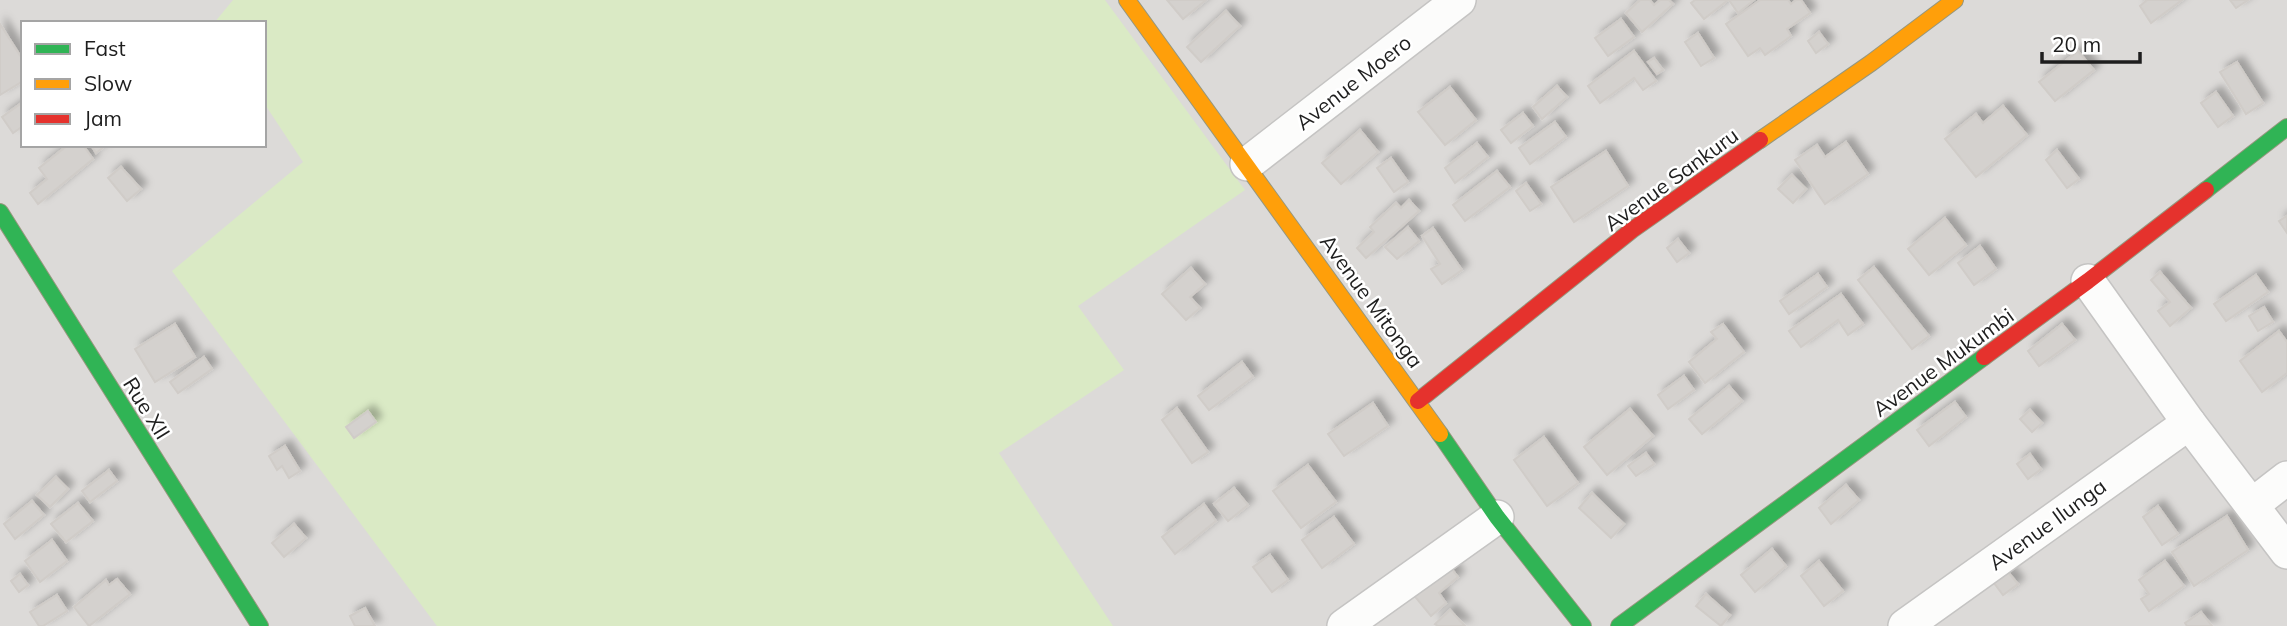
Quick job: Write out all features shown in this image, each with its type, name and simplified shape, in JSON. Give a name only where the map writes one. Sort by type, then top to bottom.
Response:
[{"type":"street","name":"Avenue Mitonga","points":[[1127,0],[1418,401],[1497,517],[1583,626]]},
{"type":"street","name":"Avenue Moero","points":[[1247,163],[1459,0]]},
{"type":"street","name":"Avenue Sankuru","points":[[1418,401],[1632,230],[1871,63],[1955,0]]},
{"type":"street","name":"Avenue Mukumbi","points":[[1619,626],[2088,281],[2287,127]]},
{"type":"street","name":"Rue XII","points":[[0,212],[260,626]]},
{"type":"street","points":[[2088,281],[2189,423],[2287,551]]},
{"type":"street","name":"Avenue Ilunga","points":[[1905,626],[2189,423]]},
{"type":"street","points":[[2252,505],[2287,478]]},
{"type":"street","points":[[1344,626],[1497,517]]},
{"type":"shaded area","points":[[0,0],[2287,0],[2287,626],[0,626]]},
{"type":"green space","points":[[233,0],[1105,0],[1245,190],[1078,306],[1124,370],[999,453],[1113,626],[437,626],[172,271],[303,162],[266,106],[266,21],[216,21]]},
{"type":"building","points":[[1167,0],[1206,0],[1183,19]]},
{"type":"building","points":[[1640,0],[1650,0],[1654,5],[1660,0],[1669,0],[1673,4],[1642,32],[1626,13]]},
{"type":"building","points":[[1695,0],[1728,0],[1704,19],[1691,3]]},
{"type":"building","points":[[1729,0],[1754,0],[1738,13]]},
{"type":"building","points":[[1760,0],[1788,0],[1791,4],[1801,0],[1810,13],[1787,29],[1791,36],[1765,55],[1760,48],[1748,56],[1726,24]]},
{"type":"building","points":[[2147,0],[2182,0],[2151,23],[2140,6]]},
{"type":"building","points":[[2230,0],[2248,0],[2236,8]]},
{"type":"building","points":[[1226,11],[1240,26],[1201,62],[1187,47]]},
{"type":"building","points":[[1621,19],[1634,37],[1608,56],[1595,38]]},
{"type":"building","points":[[0,24],[21,57],[21,82],[0,95]]},
{"type":"building","points":[[1819,32],[1828,44],[1816,53],[1808,41]]},
{"type":"building","points":[[1698,33],[1714,58],[1701,66],[1685,42]]},
{"type":"building","points":[[1634,51],[1656,81],[1643,90],[1634,78],[1600,103],[1588,86]]},
{"type":"building","points":[[2078,51],[2094,70],[2055,101],[2039,82]]},
{"type":"building","points":[[1654,58],[1663,70],[1657,74],[1648,62]]},
{"type":"building","points":[[2237,62],[2263,103],[2246,114],[2220,72]]},
{"type":"building","points":[[1557,86],[1567,97],[1542,119],[1533,107]]},
{"type":"building","points":[[1450,87],[1476,120],[1445,145],[1418,112]]},
{"type":"building","points":[[2216,92],[2233,116],[2218,127],[2201,103]]},
{"type":"building","points":[[21,103],[21,127],[13,133],[2,117]]},
{"type":"building","points":[[2003,106],[2027,135],[1976,177],[1945,139],[1976,114],[1983,123]]},
{"type":"building","points":[[1523,113],[1533,126],[1511,143],[1501,130]]},
{"type":"building","points":[[1555,122],[1566,137],[1530,164],[1519,148]]},
{"type":"building","points":[[1360,130],[1378,152],[1341,184],[1322,163]]},
{"type":"building","points":[[1846,142],[1868,174],[1825,204],[1795,160],[1817,145],[1825,157]]},
{"type":"building","points":[[1477,143],[1488,157],[1455,183],[1445,168]]},
{"type":"building","points":[[65,147],[84,147],[93,159],[38,204],[30,193],[47,179],[39,168]]},
{"type":"building","points":[[92,147],[104,147],[96,153]]},
{"type":"building","points":[[2057,150],[2079,179],[2067,188],[2046,160]]},
{"type":"building","points":[[1606,151],[1628,186],[1574,222],[1551,187]]},
{"type":"building","points":[[1391,158],[1408,182],[1394,192],[1377,168]]},
{"type":"building","points":[[121,167],[141,189],[127,201],[108,178]]},
{"type":"building","points":[[1497,171],[1510,187],[1465,221],[1453,205]]},
{"type":"building","points":[[1792,175],[1806,189],[1793,203],[1778,189]]},
{"type":"building","points":[[1526,183],[1541,204],[1530,211],[1516,191]]},
{"type":"building","points":[[1409,200],[1419,211],[1366,258],[1357,248],[1374,232],[1370,227],[1396,203],[1401,208]]},
{"type":"building","points":[[2287,216],[2287,233],[2279,221]]},
{"type":"building","points":[[1945,218],[1966,245],[1929,275],[1908,249]]},
{"type":"building","points":[[1408,227],[1419,241],[1397,259],[1385,247]]},
{"type":"building","points":[[1433,228],[1462,270],[1442,284],[1431,269],[1440,264],[1422,236]]},
{"type":"building","points":[[1678,239],[1689,253],[1677,262],[1667,248]]},
{"type":"building","points":[[1980,246],[1996,269],[1974,285],[1958,263]]},
{"type":"building","points":[[1874,267],[1929,336],[1912,349],[1858,280]]},
{"type":"building","points":[[1191,268],[1205,284],[1190,297],[1200,308],[1186,320],[1162,294]]},
{"type":"building","points":[[2160,272],[2191,308],[2170,326],[2158,311],[2170,302],[2151,280]]},
{"type":"building","points":[[1818,274],[1827,287],[1789,314],[1780,301]]},
{"type":"building","points":[[2256,275],[2268,292],[2226,321],[2214,304]]},
{"type":"building","points":[[1841,294],[1863,324],[1848,335],[1838,320],[1801,347],[1789,331]]},
{"type":"building","points":[[2264,307],[2273,322],[2258,331],[2249,316]]},
{"type":"building","points":[[175,324],[195,357],[155,382],[135,349]]},
{"type":"building","points":[[1723,324],[1744,352],[1705,383],[1689,362],[1717,339],[1711,332]]},
{"type":"building","points":[[2062,324],[2075,340],[2039,366],[2028,351]]},
{"type":"building","points":[[2279,331],[2287,342],[2287,373],[2262,392],[2240,361]]},
{"type":"building","points":[[204,357],[212,369],[178,393],[170,382]]},
{"type":"building","points":[[1242,362],[1253,377],[1209,410],[1198,396]]},
{"type":"building","points":[[1684,376],[1694,390],[1668,409],[1658,395]]},
{"type":"building","points":[[1729,386],[1742,401],[1702,434],[1689,419]]},
{"type":"building","points":[[1955,402],[1966,417],[1929,446],[1917,430]]},
{"type":"building","points":[[1373,403],[1388,426],[1344,456],[1328,434]]},
{"type":"building","points":[[1177,408],[1208,452],[1192,463],[1162,420]]},
{"type":"building","points":[[1630,409],[1653,436],[1607,475],[1584,447]]},
{"type":"building","points":[[2030,410],[2042,423],[2032,432],[2020,419]]},
{"type":"building","points":[[368,411],[376,422],[354,438],[346,427]]},
{"type":"building","points":[[1544,437],[1578,483],[1547,506],[1514,460]]},
{"type":"building","points":[[285,446],[300,471],[289,478],[282,466],[277,470],[269,456]]},
{"type":"building","points":[[1646,453],[1654,464],[1636,476],[1628,466]]},
{"type":"building","points":[[2030,454],[2041,469],[2028,479],[2017,464]]},
{"type":"building","points":[[1308,465],[1336,502],[1301,528],[1273,491]]},
{"type":"building","points":[[109,470],[117,481],[90,502],[82,491]]},
{"type":"building","points":[[56,477],[68,489],[50,507],[37,495]]},
{"type":"building","points":[[1846,485],[1859,500],[1831,524],[1819,508]]},
{"type":"building","points":[[1234,488],[1248,505],[1228,521],[1214,504]]},
{"type":"building","points":[[1592,493],[1624,524],[1611,538],[1579,508]]},
{"type":"building","points":[[32,501],[44,515],[15,539],[4,524]]},
{"type":"building","points":[[78,503],[93,521],[66,542],[51,524]]},
{"type":"building","points":[[1204,504],[1216,521],[1175,554],[1162,537]]},
{"type":"building","points":[[2158,506],[2178,534],[2162,545],[2143,517]]},
{"type":"building","points":[[2227,516],[2248,550],[2194,586],[2172,552]]},
{"type":"building","points":[[1334,517],[1354,544],[1322,568],[1302,540]]},
{"type":"building","points":[[294,524],[306,538],[284,557],[272,543]]},
{"type":"building","points":[[52,540],[67,561],[40,582],[25,561]]},
{"type":"building","points":[[1772,549],[1786,566],[1755,592],[1741,575]]},
{"type":"building","points":[[1270,555],[1288,580],[1272,592],[1253,567]]},
{"type":"building","points":[[1819,561],[1843,591],[1824,606],[1801,576]]},
{"type":"building","points":[[2165,561],[2184,586],[2149,611],[2141,599],[2149,594],[2139,580]]},
{"type":"building","points":[[1448,564],[1458,577],[1439,593],[1446,603],[1431,616],[1412,593]]},
{"type":"building","points":[[2008,572],[2018,584],[2003,595],[1994,583]]},
{"type":"building","points":[[20,574],[28,585],[19,592],[11,581]]},
{"type":"building","points":[[117,579],[130,594],[89,626],[74,607],[106,580],[109,585]]},
{"type":"building","points":[[1706,594],[1730,615],[1721,626],[1696,606]]},
{"type":"building","points":[[57,595],[67,611],[39,626],[30,612]]},
{"type":"building","points":[[365,608],[375,626],[355,626],[350,616]]},
{"type":"building","points":[[1450,610],[1465,626],[1435,624]]},
{"type":"building","points":[[2201,612],[2212,626],[2187,626],[2185,623]]},
{"type":"traffic: fast","points":[[2206,190],[2287,127]]},
{"type":"traffic: fast","points":[[0,212],[260,626]]},
{"type":"traffic: fast","points":[[1619,626],[1984,357]]},
{"type":"traffic: fast","points":[[1440,434],[1497,517],[1583,626]]},
{"type":"traffic: slow","points":[[1127,0],[1440,434]]},
{"type":"traffic: slow","points":[[1760,140],[1871,63],[1955,0]]},
{"type":"traffic: jam","points":[[1418,401],[1632,230],[1760,140]]},
{"type":"traffic: jam","points":[[1984,357],[2206,190]]}]
